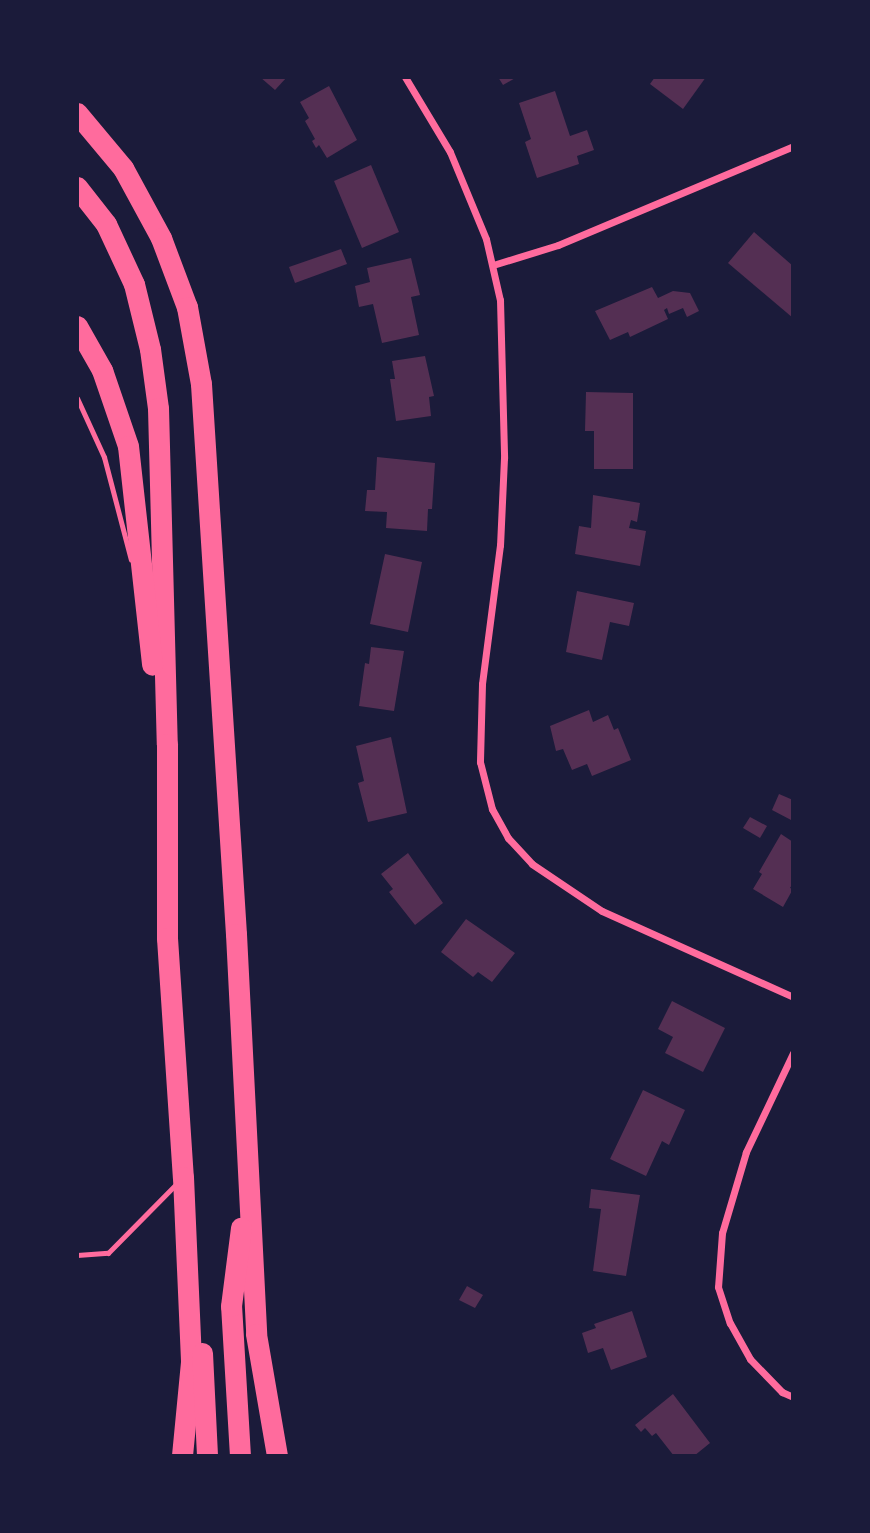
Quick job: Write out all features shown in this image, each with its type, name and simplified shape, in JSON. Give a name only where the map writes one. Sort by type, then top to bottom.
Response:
[{"type":"highway","points":[[77,113],[123,168],[161,238],[187,307],[201,384],[256,1334],[277,1456]]},
{"type":"highway","points":[[77,187],[106,224],[134,284],[149,349],[158,408],[167,744],[167,938],[183,1177],[191,1362],[181,1456]]},
{"type":"highway","points":[[77,326],[103,370],[128,446],[151,653],[167,744]]},
{"type":"highway","points":[[240,1456],[231,1306],[248,1172]]},
{"type":"highway","points":[[183,1177],[197,1288],[207,1456]]},
{"type":"street","points":[[405,77],[450,152],[486,239],[500,300],[504,458],[500,545],[482,684],[480,762],[492,809],[508,838],[532,863],[603,911],[793,997]]},
{"type":"street","points":[[493,265],[570,240],[793,146]]},
{"type":"street","points":[[793,1053],[746,1152],[722,1233],[718,1287],[730,1324],[750,1359],[782,1392],[793,1397]]},
{"type":"lane","points":[[77,398],[104,457],[122,519],[151,653]]},
{"type":"lane","points":[[77,1255],[108,1253],[183,1177]]},
{"type":"building","points":[[260,77],[287,77],[275,90]]},
{"type":"building","points":[[498,77],[517,77],[503,85]]},
{"type":"building","points":[[655,77],[706,77],[683,109],[650,84]]},
{"type":"building","points":[[329,86],[357,140],[327,158],[319,145],[316,148],[312,141],[315,139],[305,121],[309,118],[300,102]]},
{"type":"building","points":[[555,91],[570,136],[587,130],[594,150],[577,156],[579,164],[537,178],[525,142],[531,139],[519,103]]},
{"type":"building","points":[[371,165],[399,232],[362,248],[334,181]]},
{"type":"building","points":[[754,232],[793,266],[793,318],[728,263]]},
{"type":"building","points":[[341,249],[347,264],[295,283],[289,267]]},
{"type":"building","points":[[411,258],[420,295],[411,297],[419,335],[382,343],[373,304],[359,307],[355,286],[370,282],[367,268]]},
{"type":"building","points":[[652,287],[658,298],[673,291],[690,293],[699,311],[687,317],[683,308],[669,314],[667,308],[664,310],[668,319],[630,337],[628,332],[610,340],[595,311]]},
{"type":"building","points":[[425,356],[434,396],[429,397],[431,416],[396,421],[390,379],[395,379],[392,361]]},
{"type":"building","points":[[586,392],[633,393],[633,469],[594,469],[594,431],[585,431]]},
{"type":"building","points":[[377,457],[435,463],[432,509],[428,509],[427,531],[386,528],[387,512],[365,511],[367,490],[375,490]]},
{"type":"building","points":[[593,495],[640,503],[637,522],[631,520],[629,528],[646,531],[640,566],[575,554],[579,526],[591,528]]},
{"type":"building","points":[[385,554],[422,562],[408,632],[370,624]]},
{"type":"building","points":[[577,591],[634,603],[629,626],[610,622],[602,660],[566,652]]},
{"type":"building","points":[[371,647],[404,651],[394,711],[359,706],[365,663],[369,664]]},
{"type":"building","points":[[589,710],[593,722],[608,715],[614,730],[618,728],[631,760],[592,776],[587,764],[572,770],[563,749],[556,751],[550,726]]},
{"type":"building","points":[[391,737],[407,813],[368,822],[358,783],[364,781],[356,746]]},
{"type":"building","points":[[779,794],[793,800],[793,821],[772,810]]},
{"type":"building","points":[[750,817],[767,826],[760,838],[743,828]]},
{"type":"building","points":[[781,834],[793,842],[793,883],[790,888],[793,889],[783,907],[753,889],[762,874],[759,872]]},
{"type":"building","points":[[408,853],[443,903],[415,925],[389,892],[393,889],[381,874]]},
{"type":"building","points":[[466,919],[515,953],[492,982],[478,972],[473,977],[441,952]]},
{"type":"building","points":[[672,1001],[725,1028],[703,1072],[665,1053],[673,1037],[658,1029]]},
{"type":"building","points":[[643,1090],[685,1110],[669,1145],[662,1141],[646,1176],[610,1159]]},
{"type":"building","points":[[591,1189],[640,1195],[626,1276],[593,1271],[601,1209],[589,1208]]},
{"type":"building","points":[[467,1286],[483,1295],[475,1308],[459,1300]]},
{"type":"building","points":[[632,1311],[647,1357],[611,1370],[603,1348],[588,1353],[582,1333],[596,1328],[594,1324]]},
{"type":"building","points":[[673,1394],[710,1443],[694,1456],[674,1456],[656,1433],[652,1436],[645,1428],[641,1432],[635,1425]]}]
